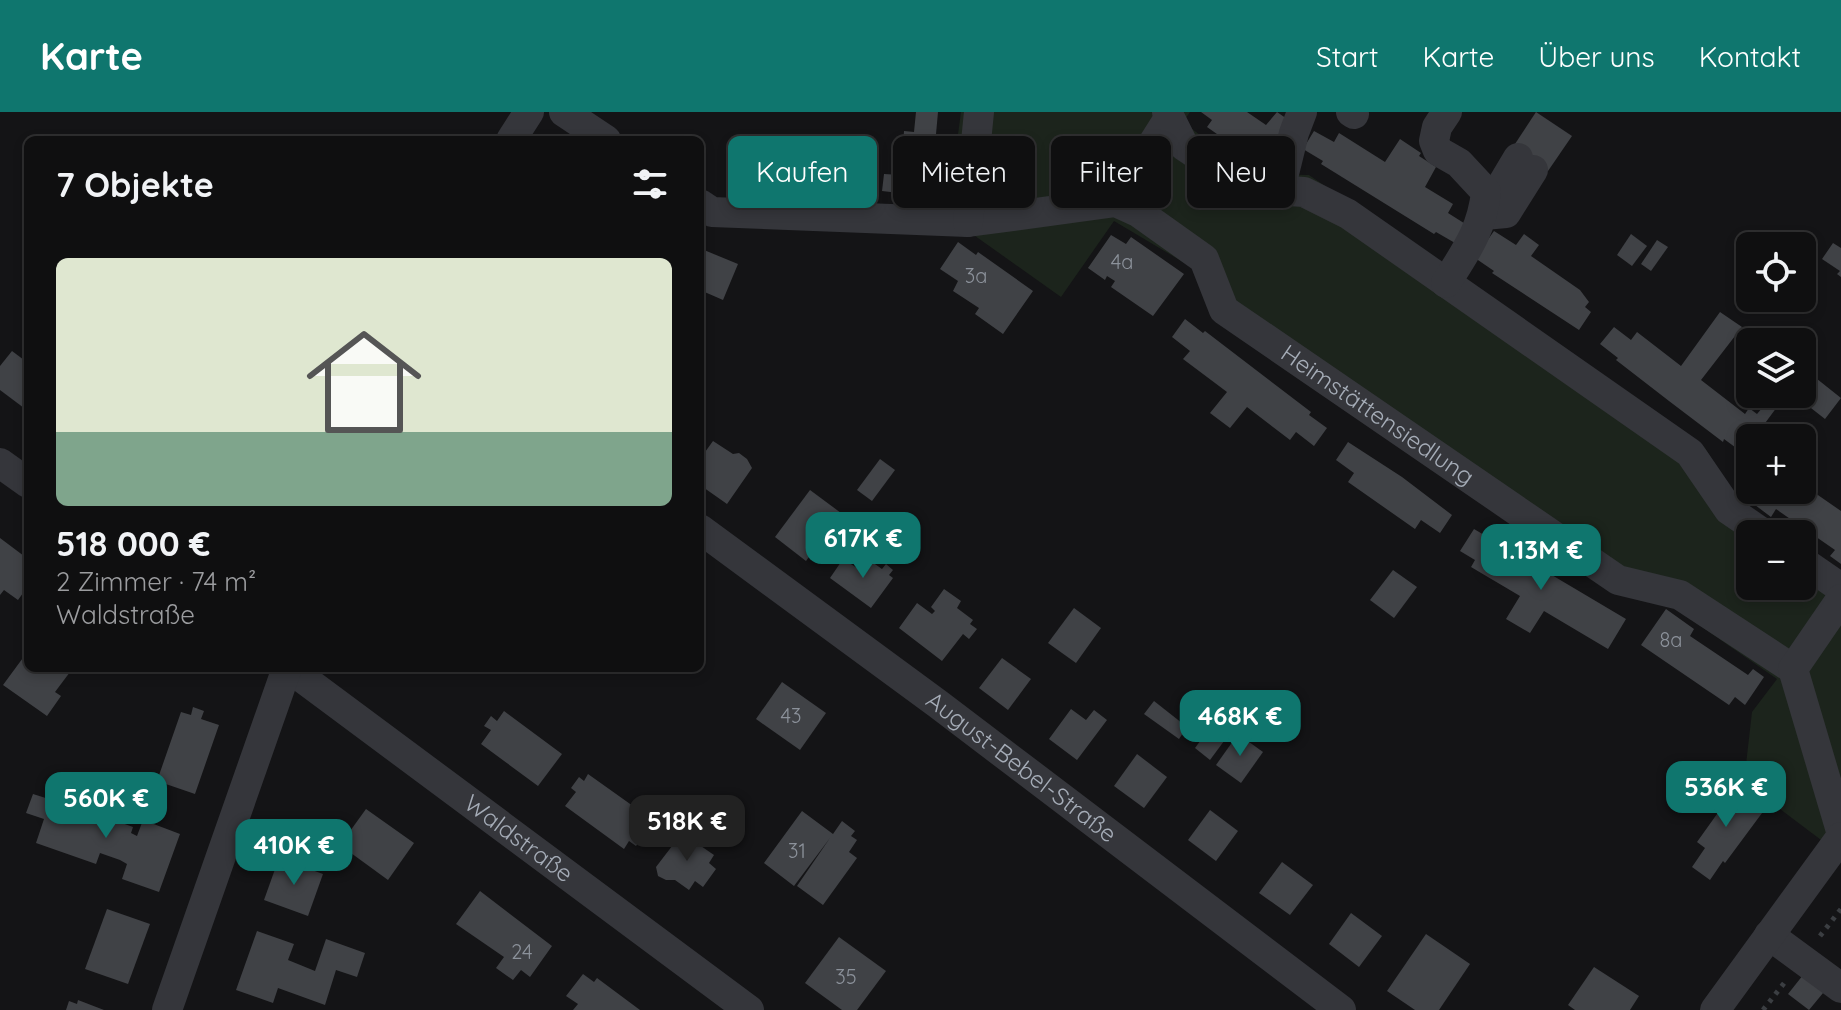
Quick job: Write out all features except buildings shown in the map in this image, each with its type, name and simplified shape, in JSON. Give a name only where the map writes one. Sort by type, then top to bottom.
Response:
[{"type":"street","points":[[514,136],[529,112]]},
{"type":"street","points":[[564,112],[600,136]]},
{"type":"street","points":[[968,222],[979,112]]},
{"type":"street","points":[[1293,136],[1302,112]]},
{"type":"street","points":[[1446,283],[1478,232],[1484,215],[1486,192],[1459,163],[1438,151],[1434,141],[1437,127],[1447,112]]},
{"type":"street","points":[[1168,115],[1187,148]]},
{"type":"street","points":[[1155,136],[1168,115]]},
{"type":"street","points":[[1484,215],[1506,213],[1525,164]]},
{"type":"street","points":[[1295,191],[1304,192],[1348,214],[1690,453],[1729,510],[1744,520]]},
{"type":"street","points":[[704,207],[712,212],[968,222],[1072,208]]},
{"type":"street","name":"Heimstättensiedlung","points":[[1129,208],[1204,259],[1224,310],[1618,580],[1680,595],[1793,669]]},
{"type":"street","points":[[0,463],[24,480]]},
{"type":"street","name":"August-Bebel-Straße","points":[[704,532],[950,713],[1341,1010]]},
{"type":"street","points":[[1816,571],[1841,588]]},
{"type":"street","points":[[1841,599],[1793,669],[1841,831]]},
{"type":"street","points":[[167,1010],[287,672]]},
{"type":"street","name":"Waldstraße","points":[[293,672],[749,1010]]},
{"type":"street","points":[[1715,1010],[1841,837]]},
{"type":"street","points":[[1769,935],[1841,988]]},
{"type":"shaded area","points":[[961,112],[1190,112],[1183,122],[1201,136],[1187,136],[1187,208],[1295,208],[1295,175],[1309,175],[1705,448],[1736,497],[1736,504],[1746,504],[1768,520],[1736,520],[1736,600],[1816,600],[1816,554],[1841,572],[1841,855],[1744,782],[1752,712],[1777,679],[1663,600],[1610,587],[1193,268],[1114,221],[1061,297],[947,216],[948,208],[1035,208],[1035,136],[958,136]]}]
